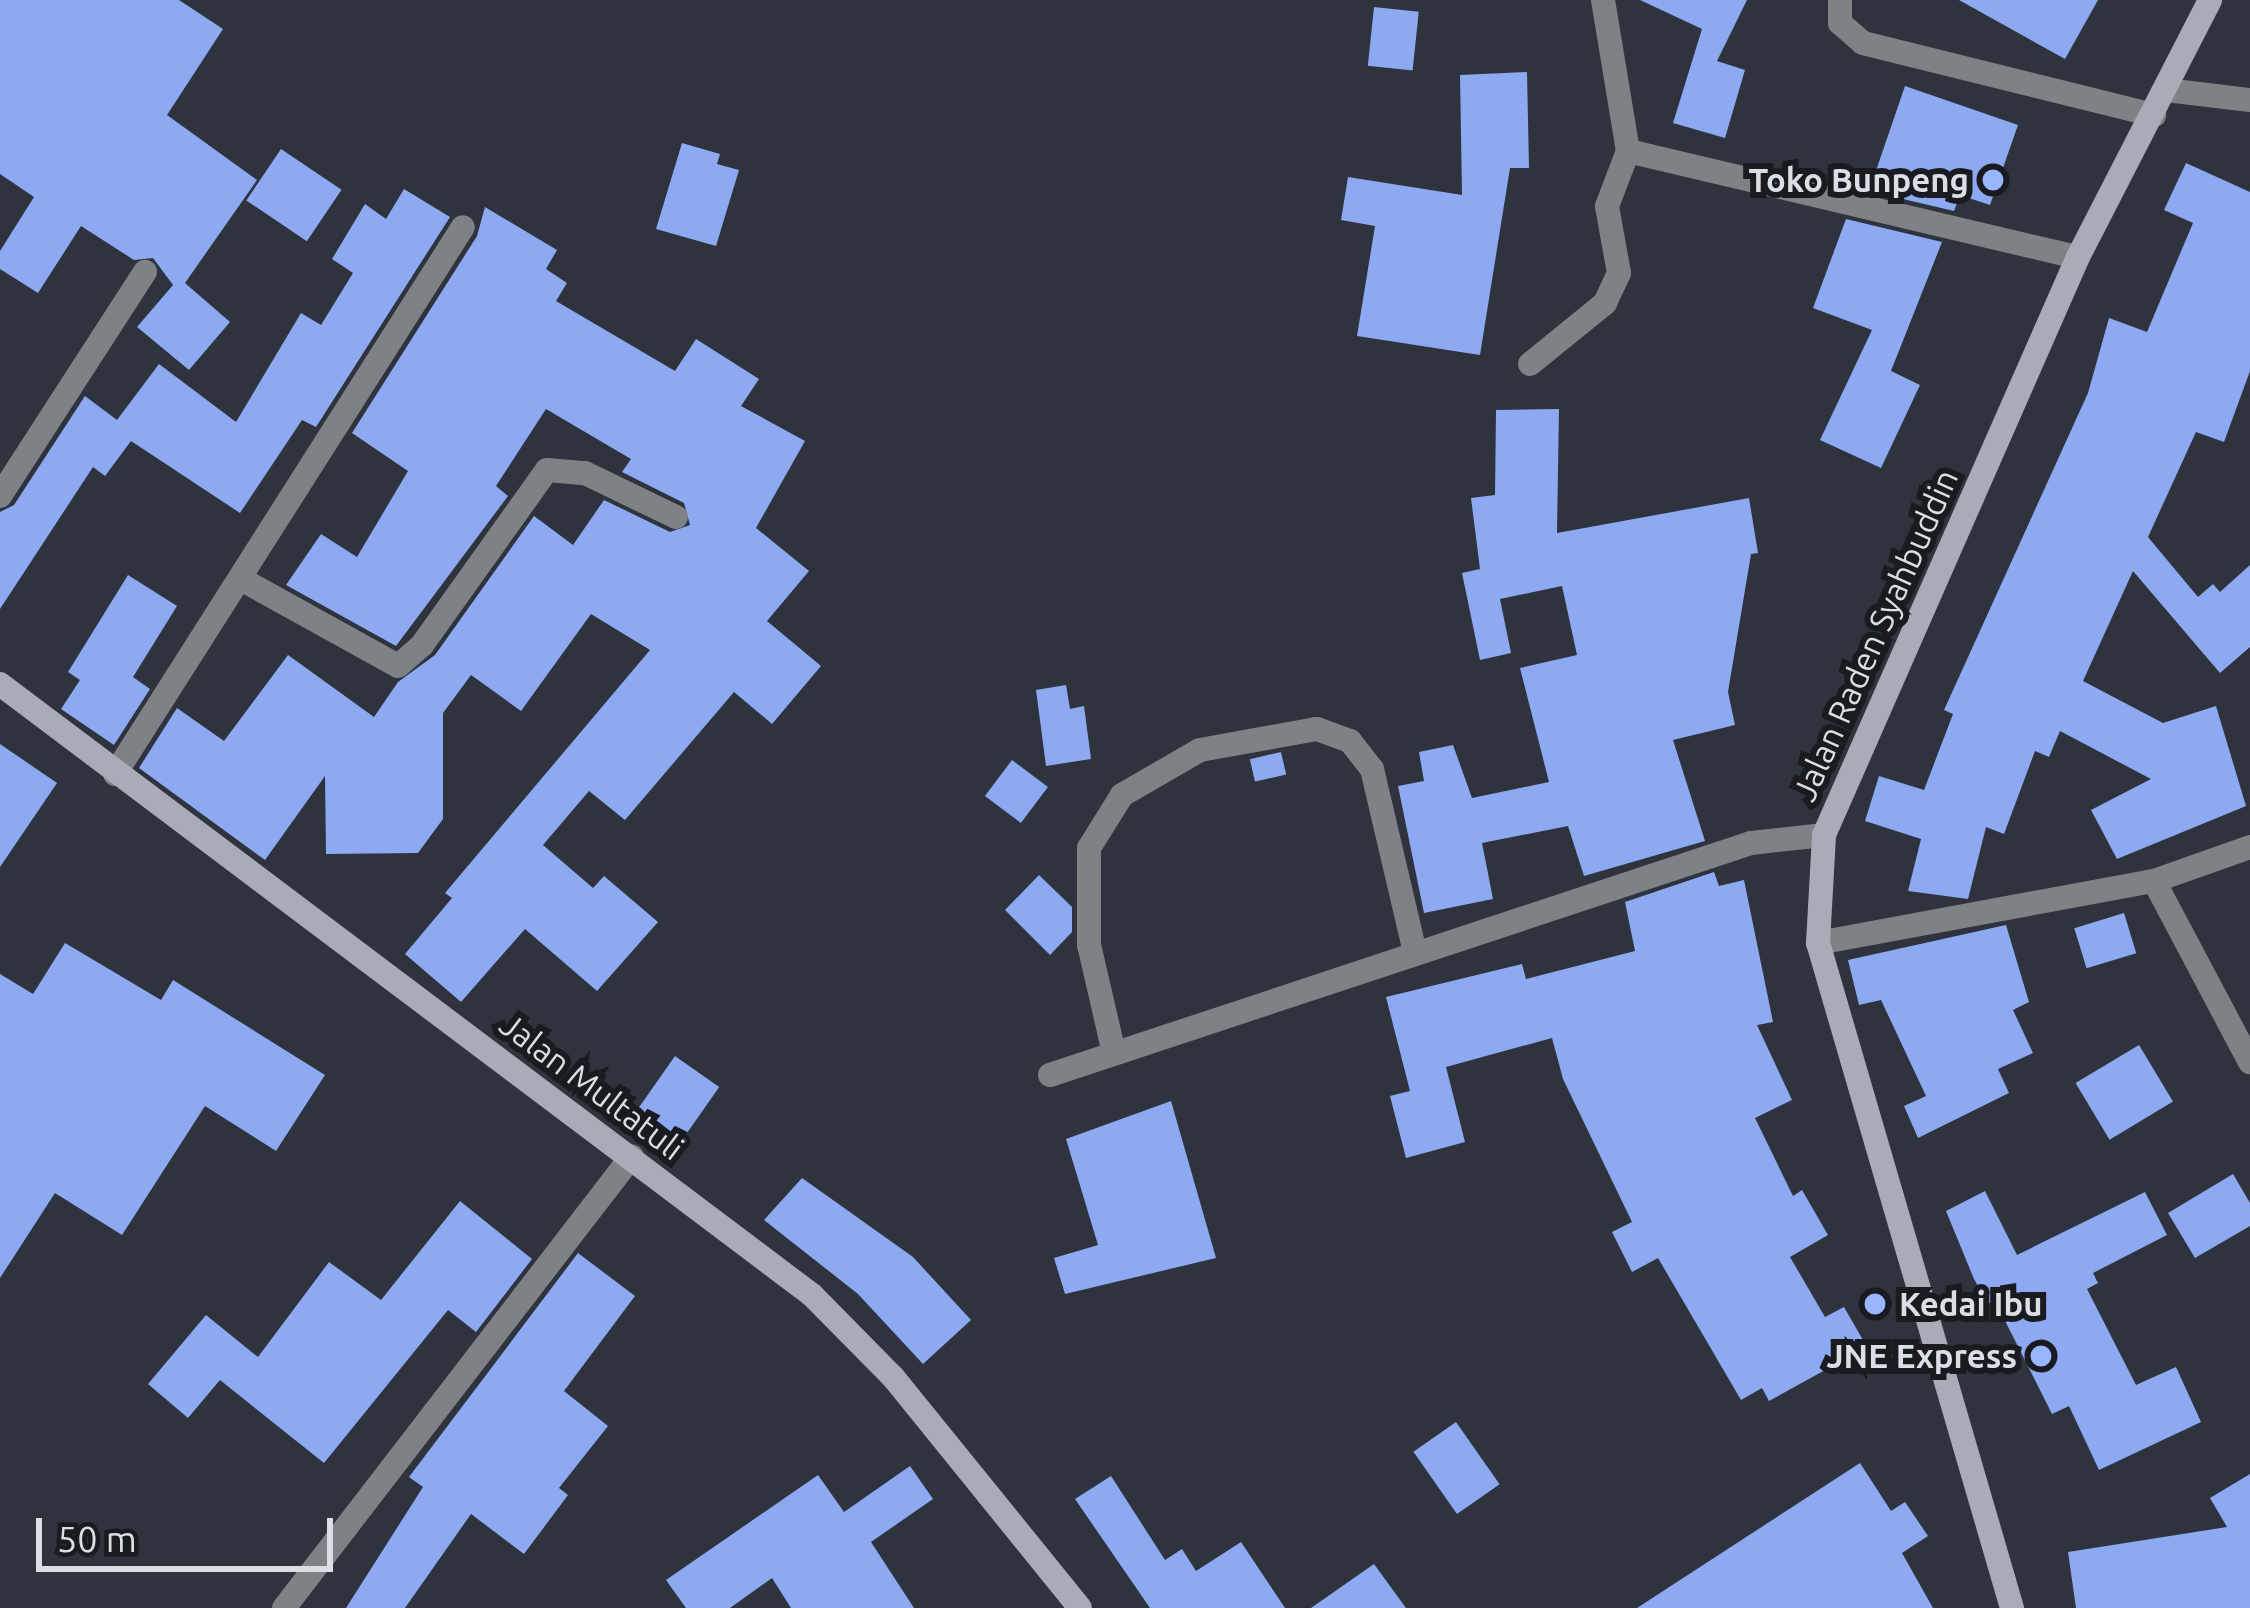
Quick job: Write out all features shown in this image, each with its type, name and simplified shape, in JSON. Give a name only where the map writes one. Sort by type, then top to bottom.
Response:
[{"type":"main road","name":"Jalan Raden Syahbuddin","points":[[2012,1608],[1818,943],[1824,835],[2078,257],[2210,0]]},
{"type":"main road","name":"Jalan Multatuli","points":[[0,684],[812,1295],[892,1377],[1080,1608]]},
{"type":"street","points":[[1530,364],[1605,303],[1618,273],[1607,206],[1628,151],[1603,0]]},
{"type":"street","points":[[1840,0],[1840,23],[1862,44],[2154,115]]},
{"type":"street","points":[[2166,90],[2250,100]]},
{"type":"street","points":[[1628,151],[2078,257]]},
{"type":"street","points":[[115,774],[463,227]]},
{"type":"street","points":[[0,496],[145,272]]},
{"type":"street","points":[[241,579],[398,666],[422,645],[547,470],[585,473],[676,517]]},
{"type":"street","points":[[1114,1053],[1090,945],[1089,848],[1122,795],[1200,750],[1316,729],[1350,741],[1372,769],[1415,952]]},
{"type":"street","points":[[1049,1075],[1750,843],[1824,835]]},
{"type":"street","points":[[1818,943],[2154,881],[2250,847]]},
{"type":"street","points":[[2154,881],[2250,1062]]},
{"type":"street","points":[[284,1608],[632,1156]]},
{"type":"building","points":[[0,0],[179,0],[223,29],[167,115],[257,180],[185,283],[230,322],[189,370],[137,327],[173,285],[153,258],[134,260],[81,226],[38,293],[0,269],[0,251],[34,197],[0,174]]},
{"type":"building","points":[[1640,0],[1747,0],[1717,61],[1745,70],[1725,138],[1673,123],[1702,29]]},
{"type":"building","points":[[1959,0],[2098,0],[2065,59]]},
{"type":"building","points":[[1374,7],[1419,12],[1413,70],[1368,66]]},
{"type":"building","points":[[1527,72],[1529,168],[1510,168],[1480,355],[1357,336],[1375,226],[1341,220],[1348,177],[1462,195],[1460,75]]},
{"type":"building","points":[[1905,86],[2018,125],[1990,205],[1960,195],[1954,211],[1869,191]]},
{"type":"building","points":[[682,143],[720,154],[717,164],[739,170],[716,246],[656,229]]},
{"type":"building","points":[[281,149],[342,190],[307,241],[246,200]]},
{"type":"building","points":[[2186,163],[2250,192],[2250,371],[2224,442],[2196,432],[2148,537],[2198,597],[2213,584],[2220,592],[2250,565],[2250,647],[2220,673],[2133,571],[2083,681],[2163,723],[2216,706],[2246,806],[2117,859],[2091,810],[2151,779],[2060,731],[2049,757],[2035,751],[2004,834],[1986,827],[1968,899],[1908,891],[1921,839],[1865,821],[1879,776],[1924,790],[1953,714],[1944,710],[2088,393],[2109,318],[2147,332],[2193,223],[2164,210]]},
{"type":"building","points":[[404,189],[450,217],[316,427],[302,420],[240,513],[131,441],[105,476],[93,467],[0,609],[0,512],[14,505],[85,396],[117,420],[159,364],[236,422],[301,313],[321,325],[353,273],[332,259],[365,204],[386,219]]},
{"type":"building","points":[[485,207],[557,250],[546,269],[567,283],[556,301],[675,371],[696,339],[759,379],[741,406],[805,441],[756,528],[809,571],[767,621],[821,666],[772,724],[734,692],[625,820],[589,791],[543,845],[593,888],[604,876],[658,922],[597,991],[525,929],[461,1002],[405,954],[452,898],[445,893],[650,650],[591,614],[521,711],[471,675],[443,713],[443,819],[418,853],[326,854],[325,776],[265,860],[139,768],[177,708],[224,741],[288,655],[374,717],[398,682],[435,655],[534,516],[573,545],[604,500],[670,532],[690,525],[684,503],[622,472],[631,459],[546,409],[496,486],[508,496],[396,646],[286,585],[321,534],[357,557],[408,471],[352,433],[477,236]]},
{"type":"building","points":[[1846,219],[1942,242],[1891,371],[1920,385],[1881,468],[1820,440],[1872,330],[1813,308]]},
{"type":"building","points":[[1559,409],[1557,533],[1749,498],[1758,553],[1751,554],[1728,692],[1735,725],[1673,740],[1705,841],[1584,876],[1568,826],[1482,843],[1493,899],[1424,913],[1398,786],[1424,781],[1419,752],[1453,745],[1472,798],[1549,782],[1520,668],[1577,655],[1562,586],[1500,599],[1511,653],[1480,660],[1462,573],[1480,569],[1471,498],[1495,495],[1496,410]]},
{"type":"building","points":[[128,575],[177,606],[133,677],[150,689],[114,745],[61,709],[80,680],[68,672]]},
{"type":"building","points":[[1066,685],[1070,709],[1084,706],[1091,759],[1046,766],[1036,690]]},
{"type":"building","points":[[0,744],[57,783],[0,867]]},
{"type":"building","points":[[1281,752],[1286,774],[1255,782],[1250,759]]},
{"type":"building","points":[[1012,760],[1048,787],[1021,823],[985,796]]},
{"type":"building","points":[[1714,872],[1719,886],[1744,880],[1773,1022],[1757,1025],[1792,1100],[1755,1118],[1793,1196],[1802,1190],[1828,1235],[1790,1257],[1825,1317],[1844,1307],[1867,1347],[1769,1401],[1762,1388],[1741,1400],[1658,1258],[1632,1272],[1612,1232],[1632,1222],[1563,1079],[1552,1038],[1446,1067],[1465,1142],[1406,1158],[1390,1096],[1410,1091],[1386,997],[1522,964],[1526,979],[1635,951],[1625,902]]},
{"type":"building","points":[[1039,875],[1072,907],[1072,932],[1050,955],[1005,910]]},
{"type":"building","points":[[2124,913],[2136,953],[2087,968],[2074,928]]},
{"type":"building","points":[[2006,925],[2029,1002],[2013,1010],[2033,1053],[1998,1069],[2009,1093],[1918,1138],[1904,1106],[1926,1096],[1881,1000],[1859,1005],[1848,960]]},
{"type":"building","points":[[65,943],[161,1000],[173,980],[325,1075],[276,1151],[205,1106],[122,1235],[55,1193],[0,1278],[0,974],[33,994]]},
{"type":"building","points":[[2139,1045],[2173,1102],[2110,1140],[2076,1083]]},
{"type":"building","points":[[675,1056],[719,1087],[673,1153],[629,1122]]},
{"type":"building","points":[[1171,1101],[1216,1258],[1065,1294],[1054,1258],[1098,1245],[1066,1139]]},
{"type":"building","points":[[2233,1174],[2250,1203],[2250,1226],[2195,1258],[2168,1213]]},
{"type":"building","points":[[802,1178],[913,1257],[971,1320],[923,1364],[858,1294],[764,1220]]},
{"type":"building","points":[[1985,1191],[2017,1255],[2145,1192],[2167,1235],[2093,1273],[2098,1283],[2087,1289],[2136,1385],[2176,1367],[2201,1422],[2099,1470],[2069,1406],[2052,1414],[1995,1301],[1988,1304],[1974,1279],[1946,1211]]},
{"type":"building","points":[[460,1201],[532,1259],[476,1332],[448,1310],[324,1463],[220,1380],[188,1418],[148,1384],[206,1315],[258,1357],[329,1262],[381,1300]]},
{"type":"building","points":[[578,1253],[635,1296],[564,1391],[608,1426],[559,1488],[568,1495],[524,1554],[471,1514],[405,1608],[346,1608],[423,1487],[409,1477]]},
{"type":"building","points":[[1456,1422],[1500,1484],[1457,1514],[1413,1452]]},
{"type":"building","points":[[1860,1463],[1891,1511],[1905,1502],[1928,1536],[1902,1553],[1933,1608],[1637,1608]]},
{"type":"building","points":[[910,1466],[933,1499],[871,1542],[914,1608],[791,1608],[772,1578],[730,1608],[686,1608],[666,1580],[818,1475],[844,1512]]},
{"type":"building","points":[[2250,1474],[2250,1608],[2076,1608],[2068,1552],[2227,1527],[2210,1498]]},
{"type":"building","points":[[1111,1476],[1165,1560],[1182,1549],[1196,1571],[1241,1542],[1285,1608],[1150,1608],[1075,1499]]},
{"type":"building","points":[[1374,1564],[1406,1608],[1311,1608]]},
{"type":"place","name":"Toko Bunpeng","points":[[1993,180]]},
{"type":"place","name":"Kedai Ibu","points":[[1875,1304]]},
{"type":"place","name":"JNE Express","points":[[2041,1356]]}]
